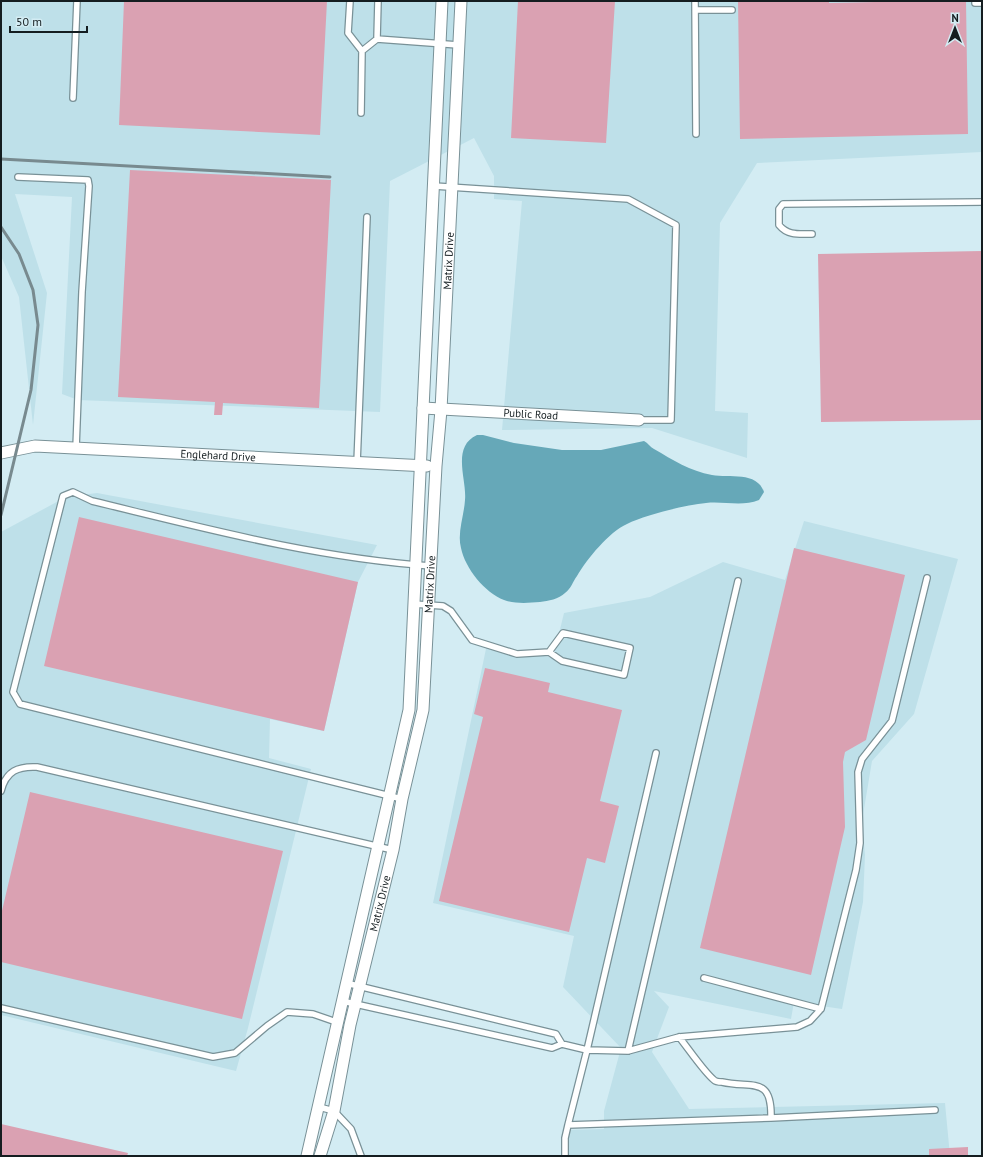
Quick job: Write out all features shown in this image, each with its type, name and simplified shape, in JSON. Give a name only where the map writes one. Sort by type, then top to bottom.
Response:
[{"type":"street","name":"Matrix Drive","points":[[307,1156],[409,710],[412,604],[423,408],[442,1]]},
{"type":"street","name":"Matrix Drive","points":[[320,1156],[334,1111],[350,1025],[393,850],[402,799],[423,710],[436,466],[441,410],[461,1]]},
{"type":"street","name":"Public Road","points":[[423,408],[639,420]]},
{"type":"street","name":"Englehard Drive","points":[[1,453],[35,446],[436,466]]},
{"type":"lane","points":[[73,98],[77,1]]},
{"type":"lane","points":[[350,1],[348,32],[362,51],[361,113]]},
{"type":"lane","points":[[377,39],[378,1]]},
{"type":"lane","points":[[695,1],[696,134]]},
{"type":"lane","points":[[975,3],[982,3]]},
{"type":"lane","points":[[695,10],[732,10]]},
{"type":"lane","points":[[362,51],[377,39],[458,45]]},
{"type":"lane","points":[[18,177],[88,180],[89,186],[82,292],[76,448]]},
{"type":"lane","points":[[434,186],[628,198],[676,225],[671,420],[639,420]]},
{"type":"lane","points":[[812,234],[789,234],[782,229],[779,225],[779,208],[782,204],[982,202]]},
{"type":"lane","points":[[357,463],[367,217]]},
{"type":"lane","points":[[402,799],[20,704],[13,692],[62,496],[73,492],[92,501],[272,544],[326,555],[430,566]]},
{"type":"lane","points":[[342,1001],[552,1048],[562,1044],[587,1050],[628,1051],[679,1038],[797,1027],[810,1021],[821,1009],[856,870],[860,843],[858,772],[862,759],[892,721],[928,578]]},
{"type":"lane","points":[[628,1051],[738,581]]},
{"type":"lane","points":[[412,604],[443,606],[451,611],[472,640],[517,654],[549,652],[562,661],[624,674],[630,648],[563,633],[549,652]]},
{"type":"lane","points":[[565,1156],[564,1138],[587,1050],[656,753]]},
{"type":"lane","points":[[1,791],[10,773],[23,766],[37,767],[393,850]]},
{"type":"lane","points":[[704,978],[821,1009]]},
{"type":"lane","points":[[346,983],[556,1034],[562,1044]]},
{"type":"lane","points":[[1,1008],[213,1057],[235,1053],[267,1026],[287,1012],[314,1014],[337,1023],[350,1025]]},
{"type":"lane","points":[[679,1038],[714,1081],[730,1084],[754,1084],[764,1089],[771,1102],[771,1118]]},
{"type":"lane","points":[[319,1107],[334,1111],[351,1129],[361,1156]]},
{"type":"lane","points":[[568,1125],[771,1118],[935,1110]]},
{"type":"shaded area","points":[[1,1],[982,1],[982,152],[757,163],[720,223],[715,411],[748,413],[747,458],[652,428],[502,430],[522,201],[494,199],[494,176],[474,138],[390,181],[380,412],[78,400],[62,394],[72,197],[15,194],[47,293],[33,425],[19,297],[1,256]]},
{"type":"shaded area","points":[[97,493],[377,545],[358,582],[324,731],[270,719],[269,758],[311,769],[248,1028],[236,1071],[1,1015],[1,532],[66,497]]},
{"type":"shaded area","points":[[804,521],[958,559],[914,714],[872,761],[862,821],[865,855],[863,902],[842,1009],[794,1002],[791,1019],[654,991],[669,1007],[652,1052],[689,1109],[945,1103],[950,1156],[554,1156],[566,1155],[568,1130],[604,1129],[604,1111],[621,1048],[563,987],[574,936],[433,903],[487,644],[553,658],[564,613],[650,597],[723,562],[785,580]]},
{"type":"water","points":[[477,435],[483,435],[514,443],[562,450],[601,450],[644,441],[653,448],[689,468],[712,475],[749,478],[760,485],[764,492],[759,500],[753,502],[697,504],[644,517],[627,524],[606,539],[586,562],[569,589],[563,595],[540,602],[513,602],[497,597],[483,586],[471,571],[463,556],[461,548],[460,530],[465,500],[462,455],[464,447],[469,440]]},
{"type":"building","points":[[124,1],[327,1],[320,135],[119,125]]},
{"type":"building","points":[[518,1],[615,1],[606,143],[511,138]]},
{"type":"building","points":[[738,1],[829,1],[829,3],[875,1],[966,1],[968,134],[740,139]]},
{"type":"building","points":[[130,170],[331,180],[319,408],[223,403],[222,415],[214,415],[215,402],[118,397]]},
{"type":"building","points":[[982,251],[982,420],[821,422],[818,254]]},
{"type":"building","points":[[79,517],[358,582],[324,731],[44,666]]},
{"type":"building","points":[[794,548],[905,575],[866,740],[845,752],[843,762],[845,827],[811,975],[700,948]]},
{"type":"building","points":[[485,668],[550,683],[548,692],[622,710],[600,801],[619,806],[605,863],[587,858],[569,932],[439,901],[483,717],[474,714]]},
{"type":"building","points":[[30,792],[283,851],[242,1019],[1,962],[1,915]]},
{"type":"building","points":[[1,1124],[128,1153],[127,1156],[1,1156]]},
{"type":"building","points":[[968,1147],[968,1156],[929,1156],[929,1149]]},
{"type":"railway","points":[[1,159],[330,177]]},
{"type":"railway","points":[[1,227],[19,254],[33,290],[38,325],[31,390],[1,515]]}]
